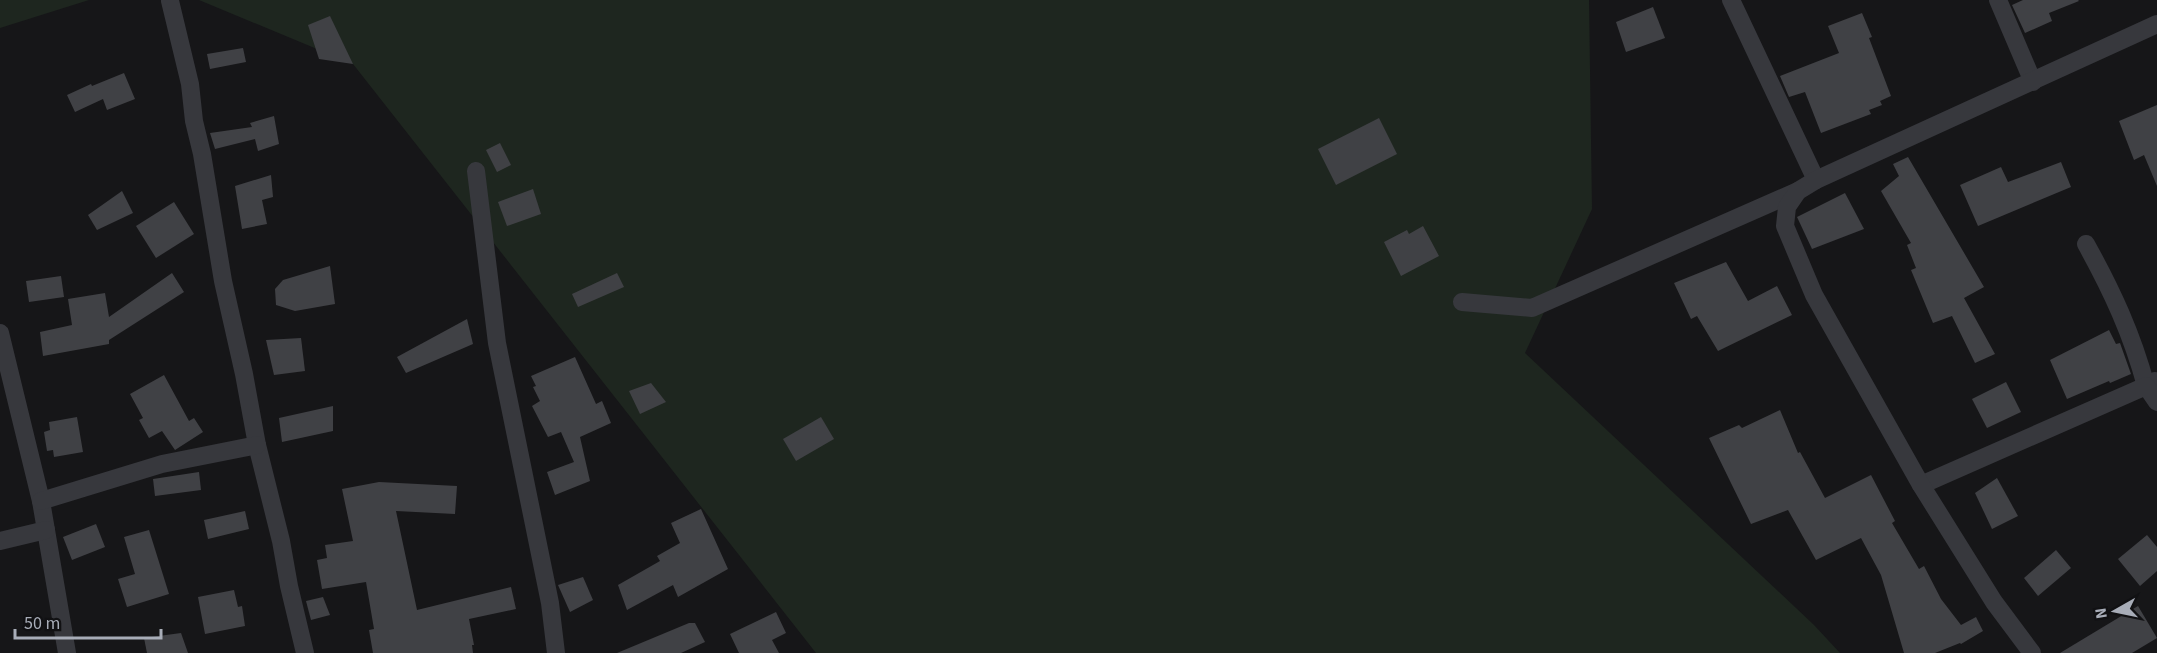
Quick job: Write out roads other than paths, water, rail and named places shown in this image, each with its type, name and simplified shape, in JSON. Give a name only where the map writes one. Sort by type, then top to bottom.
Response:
[{"type":"street","points":[[1731,0],[1816,180]]},
{"type":"street","points":[[1998,0],[2033,82]]},
{"type":"street","points":[[170,2],[190,84],[194,121],[202,154],[223,281],[244,374],[256,445],[281,541],[305,653]]},
{"type":"street","points":[[1462,302],[1532,308],[1798,191],[1816,180],[2157,24]]},
{"type":"street","points":[[476,171],[497,343],[550,603],[556,653]]},
{"type":"street","points":[[1798,191],[1787,207],[1785,226],[1814,294],[1921,485],[1994,602],[2032,653]]},
{"type":"street","points":[[2086,244],[2114,293],[2152,383],[2157,402]]},
{"type":"street","points":[[0,333],[42,501],[67,653]]},
{"type":"street","points":[[1921,485],[2152,383]]},
{"type":"street","points":[[42,501],[162,464],[256,445]]},
{"type":"street","points":[[0,541],[46,530]]}]
